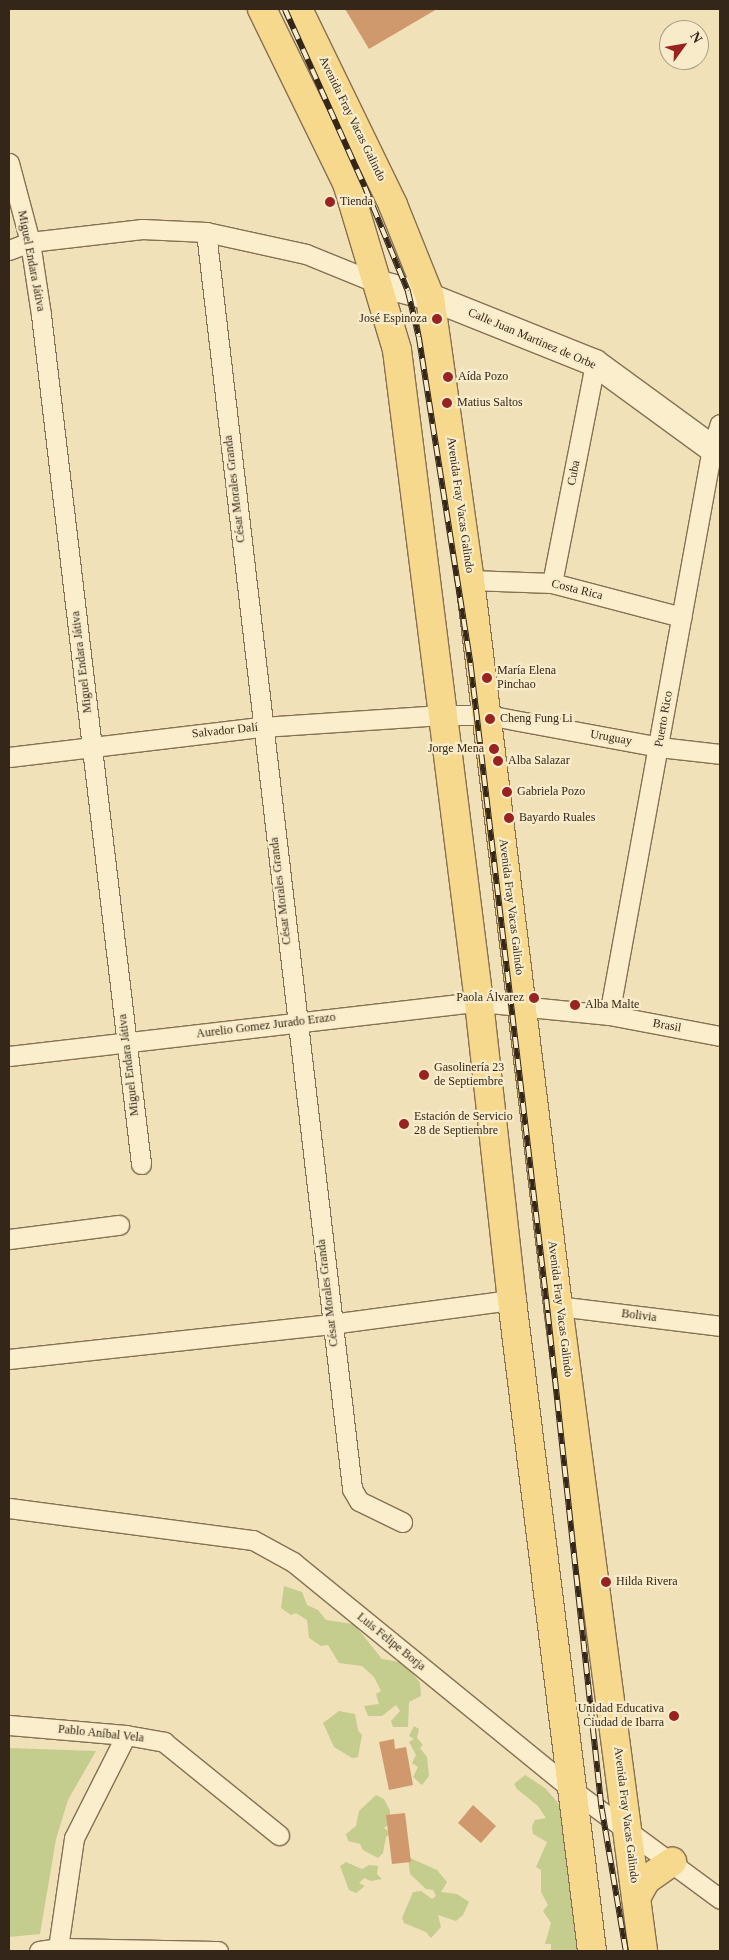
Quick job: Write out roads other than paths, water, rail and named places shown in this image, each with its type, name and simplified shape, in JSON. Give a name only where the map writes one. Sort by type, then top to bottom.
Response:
[{"type":"main road","points":[[262,9],[347,183],[380,284],[397,350],[479,1002],[512,1300],[592,1951]]},
{"type":"main road","name":"Avenida Fray Vacas Galindo","points":[[298,9],[393,205],[430,296],[470,580],[524,1006],[558,1306],[643,1951]]},
{"type":"main road","points":[[636,1898],[646,1880],[672,1862]]},
{"type":"street","name":"Miguel Endara Játiva","points":[[9,163],[30,242],[42,315],[141,1164]]},
{"type":"street","points":[[9,250],[30,242],[142,229],[206,232],[306,254],[380,284]]},
{"type":"street","name":"César Morales Granda","points":[[206,232],[296,1022],[352,1489],[359,1501],[402,1522]]},
{"type":"street","name":"Calle Juan Martinez de Orbe","points":[[380,284],[430,296],[595,363],[716,451]]},
{"type":"street","name":"Cuba","points":[[552,583],[595,363]]},
{"type":"street","name":"Puerto Rico","points":[[609,1015],[682,617],[720,424]]},
{"type":"street","name":"Costa Rica","points":[[470,580],[552,583],[682,617]]},
{"type":"street","name":"Salvador Dalí","points":[[9,757],[262,727],[442,715]]},
{"type":"street","name":"Uruguay","points":[[442,715],[487,716],[659,747],[720,754]]},
{"type":"street","name":"Aurelio Gomez Jurado Erazo","points":[[9,1056],[479,1002],[524,1006]]},
{"type":"street","name":"Brasil","points":[[524,1006],[609,1015],[720,1036]]},
{"type":"street","points":[[9,1239],[119,1225]]},
{"type":"street","points":[[9,1359],[332,1324],[512,1300]]},
{"type":"street","name":"Bolivia","points":[[558,1306],[720,1326]]},
{"type":"street","name":"Luis Felipe Borja","points":[[9,1508],[253,1540],[294,1562],[571,1789],[628,1829],[720,1899]]},
{"type":"street","name":"Pablo Aníbal Vela","points":[[9,1725],[126,1735],[164,1742],[279,1835]]},
{"type":"street","points":[[58,1948],[74,1838],[126,1735]]},
{"type":"street","points":[[39,1951],[58,1948],[218,1951]]},
{"type":"railway","points":[[285,9],[365,187],[408,291],[419,337],[471,666],[548,1313],[602,1809],[626,1951]]},
{"type":"place","name":"Tienda","points":[[330,202]]},
{"type":"place","name":"José Espinoza","points":[[437,319]]},
{"type":"place","name":"Aída Pozo","points":[[448,377]]},
{"type":"place","name":"Matius Saltos","points":[[447,403]]},
{"type":"place","name":"María Elena Pinchao","points":[[487,678]]},
{"type":"place","name":"Cheng Fung Li","points":[[490,719]]},
{"type":"place","name":"Jorge Mena","points":[[494,749]]},
{"type":"place","name":"Alba Salazar","points":[[498,761]]},
{"type":"place","name":"Gabriela Pozo","points":[[507,792]]},
{"type":"place","name":"Bayardo Ruales","points":[[509,818]]},
{"type":"place","name":"Paola Álvarez","points":[[534,998]]},
{"type":"place","name":"Alba Malte","points":[[575,1005]]},
{"type":"place","name":"Gasolinería 23 de Septiembre","points":[[424,1075]]},
{"type":"place","name":"Estación de Servicio 28 de Septiembre","points":[[404,1124]]},
{"type":"place","name":"Hilda Rivera","points":[[606,1582]]},
{"type":"place","name":"Unidad Educativa Ciudad de Ibarra","points":[[674,1716]]}]
